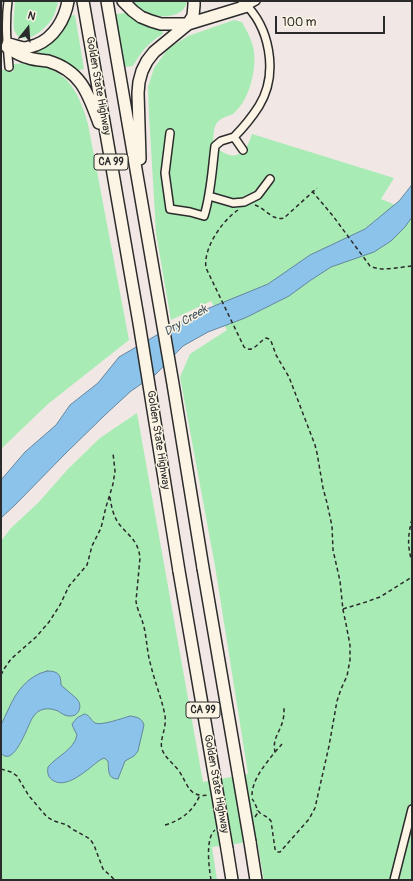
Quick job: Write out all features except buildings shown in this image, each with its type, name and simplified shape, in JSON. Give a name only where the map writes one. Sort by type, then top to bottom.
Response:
[{"type":"highway","points":[[7,46],[24,48],[41,43],[56,30],[65,13],[68,1]]},
{"type":"highway","name":"Golden State Highway","points":[[83,1],[139,323],[179,571],[232,880]]},
{"type":"highway","name":"Golden State Highway","points":[[107,1],[160,306],[256,880]]},
{"type":"highway","points":[[123,1],[133,12],[141,17],[161,24],[188,24],[248,3]]},
{"type":"highway","points":[[141,202],[139,82],[142,71],[154,52],[188,24],[193,16],[194,1]]},
{"type":"highway","points":[[7,46],[20,55],[56,64],[74,75],[89,96],[108,147]]},
{"type":"street","points":[[8,1],[4,26],[9,67]]},
{"type":"street","points":[[170,133],[165,173],[170,209],[204,216],[209,196],[215,146],[221,141],[234,137],[244,126],[259,106],[267,85],[270,61],[266,39],[262,28],[248,3]]},
{"type":"street","points":[[234,137],[242,150]]},
{"type":"street","points":[[209,196],[233,203],[244,202],[258,195],[270,179]]},
{"type":"street","points":[[394,880],[412,809]]},
{"type":"path","points":[[251,204],[258,206],[271,216],[281,219],[284,218],[316,188]]},
{"type":"path","points":[[312,191],[333,216],[369,265],[373,268],[382,269],[412,266]]},
{"type":"path","points":[[242,208],[230,216],[210,244],[206,254],[205,264],[236,333],[244,347],[247,350],[252,349],[264,338],[269,339],[276,355],[289,377],[317,453],[322,488],[327,502],[332,526],[333,550],[340,575],[343,608],[349,637],[350,660],[347,676],[337,701],[329,746],[314,810],[309,819],[282,851],[278,852],[275,849],[271,821],[260,812],[252,795],[253,787],[262,770],[282,744]]},
{"type":"path","points":[[1,675],[11,660],[36,637],[49,622],[60,605],[69,586],[87,566],[92,546],[101,528],[110,497],[114,475],[113,453]]},
{"type":"path","points":[[110,497],[112,507],[118,521],[135,542],[139,552],[140,558],[136,600],[144,628],[150,665],[165,714],[166,726],[162,749],[169,761],[178,770],[189,789],[194,793],[203,796],[213,794]]},
{"type":"path","points":[[412,518],[408,539],[412,562]]},
{"type":"path","points":[[343,608],[380,597],[412,577]]},
{"type":"path","points":[[275,752],[275,740],[283,720],[284,707]]},
{"type":"path","points":[[1,769],[11,772],[17,776],[29,796],[47,818],[67,825],[90,839],[94,845],[103,869],[115,880]]},
{"type":"path","points":[[165,825],[176,821],[186,814],[195,805],[200,795]]},
{"type":"path","points":[[250,797],[254,801]]},
{"type":"green space","points":[[15,1],[58,1],[54,15],[49,23],[35,35],[29,38],[24,38],[19,37],[14,29]]},
{"type":"green space","points":[[132,1],[187,1],[183,10],[179,13],[164,16],[150,14]]},
{"type":"green space","points":[[126,13],[143,23],[162,30],[163,34],[146,48],[133,66],[124,67],[116,14]]},
{"type":"green space","points":[[75,15],[84,69],[75,71],[52,57],[39,54],[37,50],[66,16]]},
{"type":"green space","points":[[234,20],[242,22],[252,43],[254,51],[253,75],[248,91],[241,105],[234,113],[221,119],[214,128],[213,145],[226,154],[237,155],[242,153],[246,148],[252,134],[394,178],[381,199],[412,212],[412,880],[264,880],[257,841],[212,847],[217,880],[1,880],[1,541],[11,528],[38,503],[68,469],[100,438],[137,413],[203,782],[248,774],[215,566],[180,377],[190,354],[227,330],[211,301],[171,320],[156,233],[148,87],[154,68],[168,49],[188,36]]},
{"type":"green space","points":[[26,63],[40,65],[60,75],[73,88],[82,105],[88,124],[129,340],[48,404],[1,449],[1,69],[13,72],[14,64]]},
{"type":"water","name":"Dry Creek","points":[[412,185],[412,217],[405,227],[391,241],[374,252],[331,267],[289,296],[245,318],[208,332],[183,346],[156,374],[131,391],[105,415],[1,518],[1,480],[25,452],[56,425],[70,405],[98,383],[119,357],[197,313],[268,284],[310,255],[365,229],[399,201]]},
{"type":"water","points":[[47,671],[58,674],[61,685],[77,699],[80,705],[78,713],[69,716],[51,709],[41,710],[33,717],[16,750],[11,755],[6,756],[1,753],[1,725],[11,703],[28,681],[40,673]]},
{"type":"water","points":[[85,714],[93,722],[98,724],[107,723],[130,716],[141,719],[144,725],[138,751],[134,756],[125,761],[118,779],[114,779],[110,776],[108,761],[104,758],[72,780],[60,783],[54,781],[48,775],[48,767],[72,745],[77,735],[72,724],[77,718]]}]
